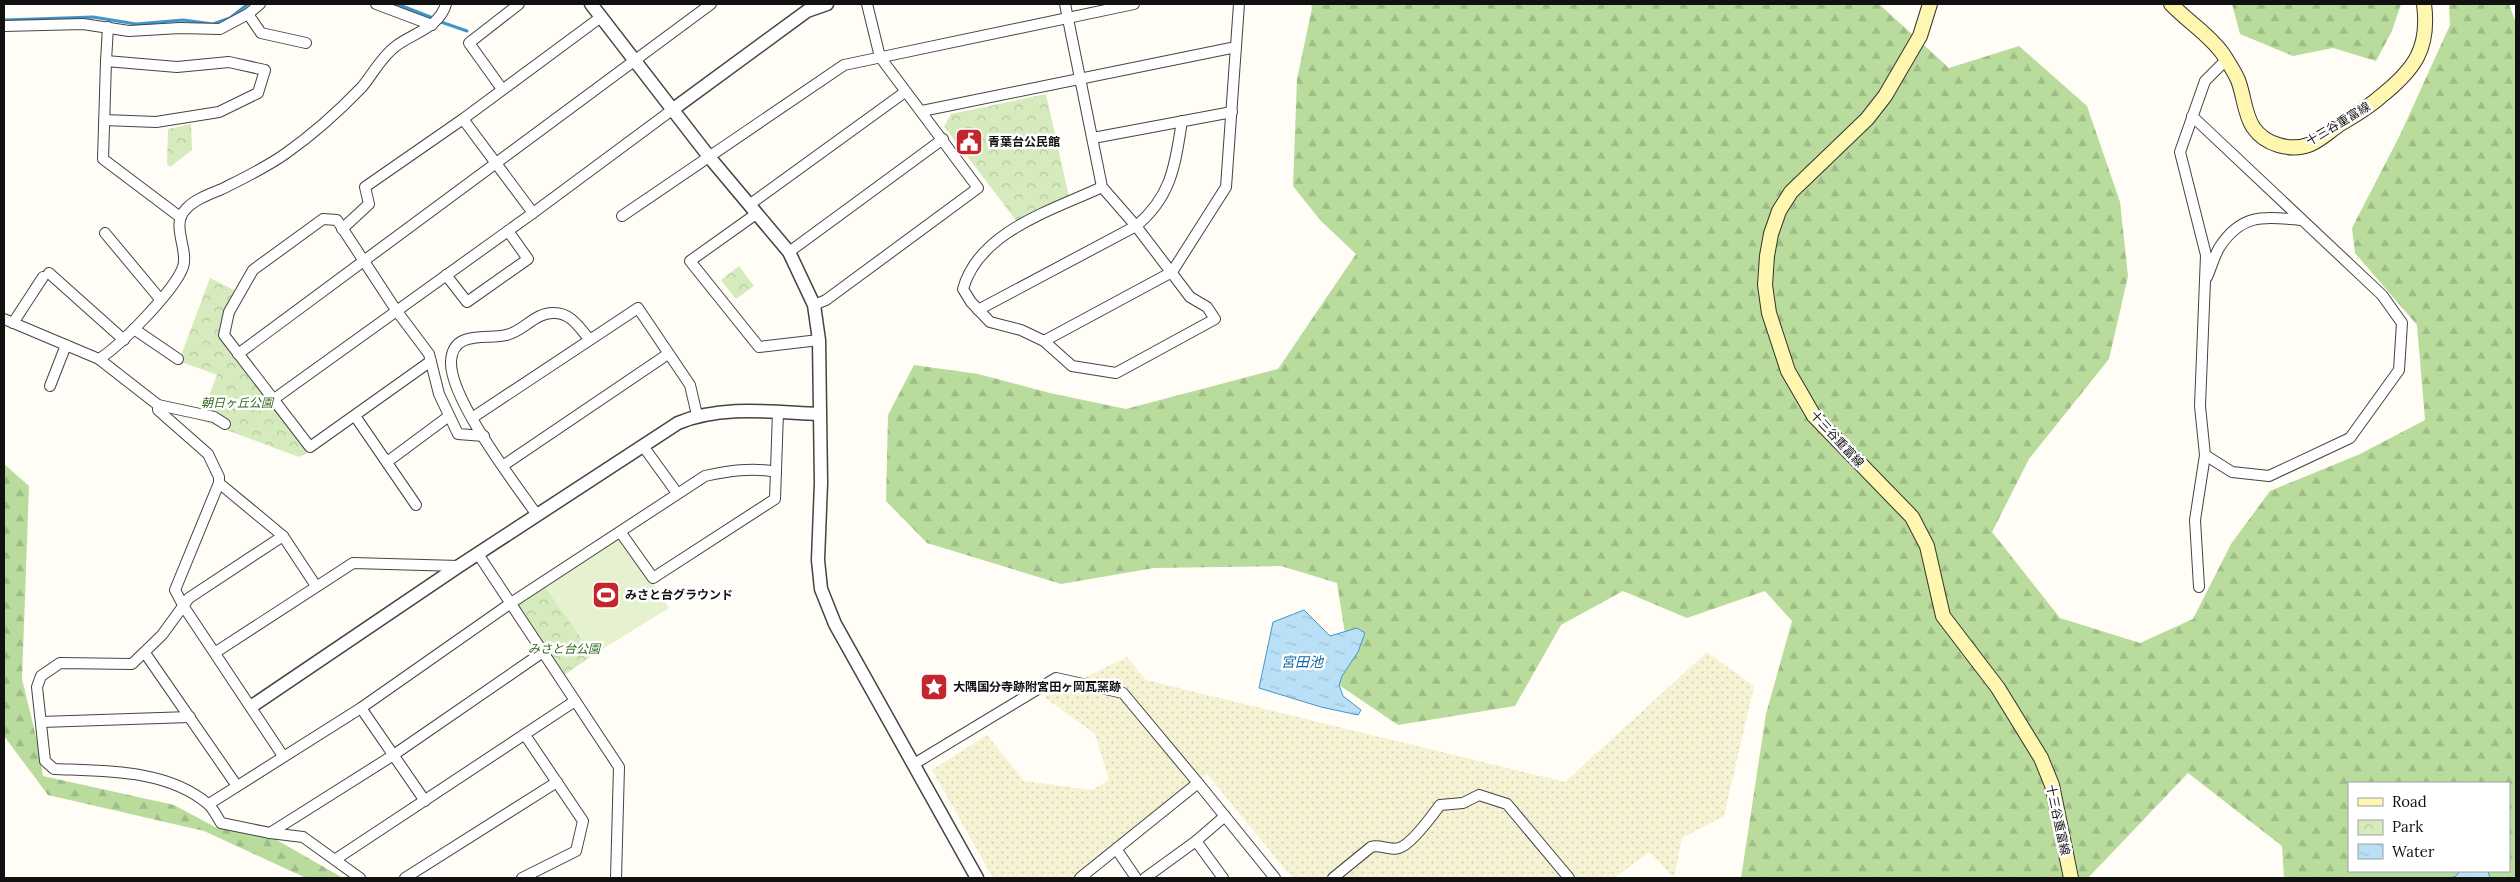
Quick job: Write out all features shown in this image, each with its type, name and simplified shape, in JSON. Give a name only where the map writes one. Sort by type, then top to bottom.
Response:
[{"type":"main road","name":"十三谷重富線","points":[[1930,4],[1920,36],[1885,96],[1867,119],[1791,192],[1779,211],[1771,234],[1767,256],[1765,285],[1769,313],[1788,371],[1814,416],[1912,517],[1927,546],[1943,616],[1998,688],[2041,758],[2052,785],[2071,878]]},
{"type":"main road","name":"十三谷重富線","points":[[2171,4],[2211,40],[2226,60],[2238,80],[2252,126],[2261,136],[2278,145],[2294,148],[2311,144],[2375,102],[2404,76],[2416,61],[2424,40],[2427,24],[2424,4]]},
{"type":"street","points":[[4,26],[83,24],[129,31],[180,28],[220,29],[248,14],[260,4]]},
{"type":"street","points":[[376,4],[432,25]]},
{"type":"street","points":[[99,359],[124,340],[160,299],[182,269],[184,261],[180,217],[186,209],[197,201],[261,170],[286,154],[353,96],[384,57],[396,46],[432,25],[444,11],[446,4]]},
{"type":"street","points":[[502,90],[469,43],[519,4]]},
{"type":"street","points":[[592,4],[710,158],[789,252],[814,304],[819,340],[818,414],[820,483],[818,560],[821,589],[835,624],[977,878]]},
{"type":"street","points":[[238,354],[711,4]]},
{"type":"street","points":[[274,399],[533,213],[807,11],[827,4]]},
{"type":"street","points":[[814,304],[826,300],[978,188],[880,57],[867,4]]},
{"type":"street","points":[[1065,4],[1102,187],[1136,226],[1190,297],[1207,307],[1215,319],[1116,373],[1072,366],[1044,341],[1021,330],[990,322],[971,302],[963,290],[967,276],[1001,237],[1023,224],[1102,187]]},
{"type":"street","points":[[622,216],[844,66],[1134,4]]},
{"type":"street","points":[[1044,341],[1172,272],[1226,187],[1239,4]]},
{"type":"street","points":[[248,14],[262,33],[306,43]]},
{"type":"street","points":[[342,229],[369,204],[365,187],[463,119],[601,17]]},
{"type":"street","points":[[108,27],[103,159],[180,217]]},
{"type":"street","points":[[922,111],[1236,47]]},
{"type":"street","points":[[2199,587],[2195,520],[2205,455],[2200,406],[2206,255],[2191,189],[2180,152],[2205,80],[2226,60]]},
{"type":"street","points":[[104,120],[156,122],[219,112],[258,93],[265,70],[229,62],[177,67],[106,61]]},
{"type":"street","points":[[819,340],[759,347],[690,261],[753,209],[905,92]]},
{"type":"street","points":[[1093,138],[1232,112]]},
{"type":"street","points":[[2192,116],[2382,295],[2402,323],[2399,370],[2350,438],[2268,476],[2232,472],[2205,455]]},
{"type":"street","points":[[463,119],[533,213]]},
{"type":"street","points":[[978,310],[1136,226],[1160,202],[1171,181],[1182,121]]},
{"type":"street","points":[[789,252],[943,139]]},
{"type":"street","points":[[2205,281],[2219,248],[2234,231],[2248,220],[2268,217],[2302,220]]},
{"type":"street","points":[[431,361],[310,447],[224,335],[229,312],[253,270],[323,219],[337,220],[396,310],[429,354],[431,361],[439,394],[458,434],[484,436]]},
{"type":"street","points":[[446,275],[467,302],[528,258],[508,231]]},
{"type":"street","points":[[105,233],[160,299]]},
{"type":"street","points":[[124,340],[46,275],[9,321],[99,359],[158,404],[214,417],[225,424]]},
{"type":"street","points":[[472,418],[589,338],[638,308],[690,385],[697,415]]},
{"type":"street","points":[[537,515],[472,418],[457,390],[452,374],[451,359],[454,349],[466,340],[478,335],[507,335],[542,314],[565,315],[572,319],[589,338]]},
{"type":"street","points":[[134,329],[178,359]]},
{"type":"street","points":[[50,386],[66,345]]},
{"type":"street","points":[[504,465],[668,354]]},
{"type":"street","points":[[158,404],[158,410],[208,454],[220,477],[175,590],[184,607],[252,706],[283,756]]},
{"type":"street","points":[[252,706],[459,566],[678,423],[697,415],[724,411],[818,414]]},
{"type":"street","points":[[621,533],[653,578],[775,498],[778,412]]},
{"type":"street","points":[[355,416],[416,505]]},
{"type":"street","points":[[387,462],[449,416]]},
{"type":"street","points":[[643,446],[677,493]]},
{"type":"street","points":[[209,804],[361,708],[511,604],[705,476],[731,470],[764,469],[776,472]]},
{"type":"street","points":[[219,483],[283,536],[316,586]]},
{"type":"street","points":[[283,536],[189,598],[162,635],[132,664],[60,663],[41,676],[37,687],[45,761],[54,769],[120,772],[178,785],[209,804],[221,823],[270,833],[303,837],[336,858],[360,878]]},
{"type":"street","points":[[478,554],[619,767],[616,878]]},
{"type":"street","points":[[216,652],[353,563],[459,566]]},
{"type":"street","points":[[270,833],[392,756],[543,652]]},
{"type":"street","points":[[145,653],[237,786]]},
{"type":"street","points":[[914,764],[1056,678],[1123,693],[1225,816],[1270,877]]},
{"type":"street","points":[[336,858],[526,735],[575,701]]},
{"type":"street","points":[[361,708],[392,756],[425,801]]},
{"type":"street","points":[[41,722],[190,718]]},
{"type":"street","points":[[522,878],[576,851],[583,821],[526,735]]},
{"type":"street","points":[[406,878],[557,782]]},
{"type":"street","points":[[1080,878],[1198,783]]},
{"type":"street","points":[[1333,878],[1371,847],[1377,845],[1391,849],[1407,844],[1440,805],[1464,803],[1479,795],[1507,804],[1569,878]]},
{"type":"street","points":[[1145,878],[1196,841],[1225,816]]},
{"type":"street","points":[[1196,841],[1223,878]]},
{"type":"street","points":[[1117,850],[1136,878]]},
{"type":"shaded area","points":[[1707,652],[1754,686],[1724,816],[1682,838],[1674,878],[1650,852],[1614,878],[1292,878],[1207,774],[1075,878],[993,878],[932,770],[987,735],[1024,781],[1092,790],[1109,780],[1095,734],[1044,697],[1127,657],[1146,680],[1565,782]]},
{"type":"green space","points":[[1311,4],[1879,4],[1949,68],[2019,46],[2087,106],[2120,202],[2128,276],[2109,359],[2029,459],[1992,532],[2060,618],[2140,643],[2193,619],[2231,544],[2270,491],[2360,454],[2425,420],[2417,325],[2355,253],[2352,228],[2400,135],[2450,25],[2449,4],[2509,4],[2516,23],[2516,878],[2284,878],[2282,846],[2188,773],[2088,878],[1741,878],[1766,714],[1792,621],[1765,591],[1687,618],[1623,591],[1561,625],[1515,706],[1398,725],[1339,685],[1364,633],[1357,628],[1345,634],[1337,583],[1281,566],[1154,568],[1061,584],[927,543],[886,501],[888,415],[914,365],[978,374],[1050,393],[1126,409],[1278,369],[1356,254],[1320,220],[1293,186],[1297,79],[1312,8]]},
{"type":"green space","points":[[2232,4],[2401,4],[2392,31],[2376,61],[2333,48],[2293,56],[2240,34]]},
{"type":"green space","points":[[1046,94],[1069,197],[1018,223],[944,126],[951,114]]},
{"type":"green space","points":[[191,124],[192,150],[170,167],[167,164],[168,129]]},
{"type":"green space","points":[[739,266],[754,286],[736,299],[721,280]]},
{"type":"green space","name":"朝日ヶ丘公園","points":[[210,278],[240,293],[224,335],[307,453],[299,457],[200,420],[217,375],[179,361]]},
{"type":"green space","points":[[4,464],[29,486],[22,679],[38,745],[43,776],[174,805],[215,827],[275,839],[343,878],[306,878],[204,831],[48,795],[4,736]]},
{"type":"green space","name":"みさと台グラウンド","points":[[621,533],[669,608],[593,655],[542,582]]},
{"type":"green space","name":"みさと台公園","points":[[542,582],[593,655],[560,678],[511,603]]},
{"type":"water","name":"宮田池","points":[[1304,610],[1330,636],[1357,628],[1365,633],[1358,652],[1342,676],[1339,685],[1343,696],[1361,710],[1358,715],[1321,707],[1259,688],[1273,622]]},
{"type":"water","points":[[2459,872],[2488,872],[2490,878],[2442,878],[2455,877]]},
{"type":"waterway","points":[[4,20],[93,17],[136,24],[183,20],[213,24],[230,18],[248,4]]},
{"type":"waterway","points":[[397,4],[433,18]]},
{"type":"waterway","points":[[441,22],[467,31]]},
{"type":"place","name":"青葉台公民館","points":[[969,142]]},
{"type":"place","name":"みさと台グラウンド","points":[[606,595]]},
{"type":"place","name":"大隅国分寺跡附宮田ヶ岡瓦窯跡","points":[[934,687]]}]
